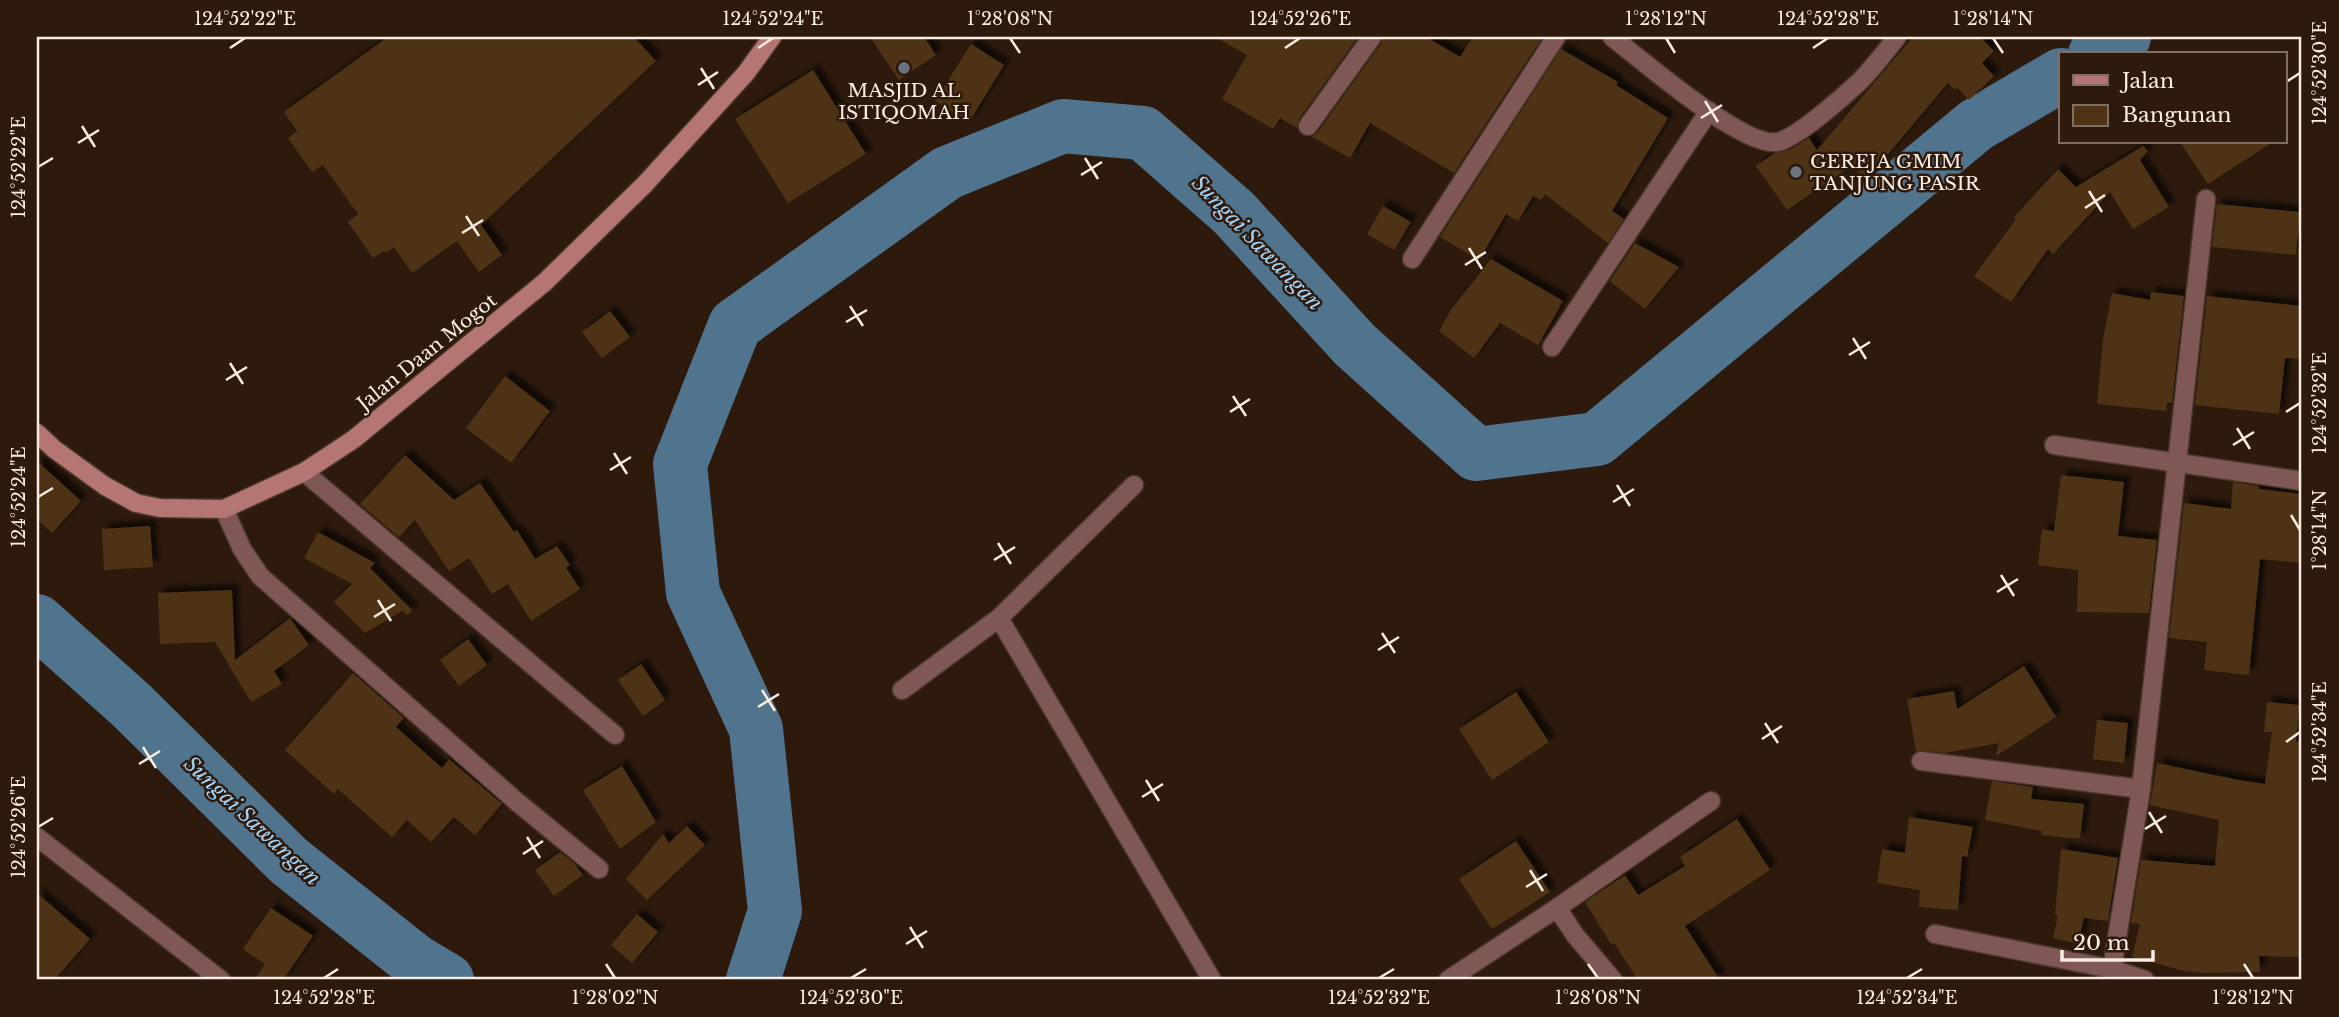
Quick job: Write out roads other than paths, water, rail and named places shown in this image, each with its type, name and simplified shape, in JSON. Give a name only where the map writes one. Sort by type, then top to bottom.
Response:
[{"type":"main road","name":"Jalan Daan Mogot","points":[[37,433],[54,449],[105,486],[136,503],[160,508],[224,509],[304,472],[354,439],[545,282],[645,184],[746,73],[772,37]]},
{"type":"street","points":[[1308,126],[1372,37]]},
{"type":"street","points":[[1412,259],[1556,37]]},
{"type":"street","points":[[1612,37],[1709,111],[1749,136],[1777,143],[1799,132],[1859,82],[1897,37]]},
{"type":"street","points":[[1552,347],[1709,111]]},
{"type":"street","points":[[2112,969],[2141,789],[2206,199]]},
{"type":"street","points":[[2054,445],[2302,481]]},
{"type":"street","points":[[304,472],[615,735]]},
{"type":"street","points":[[902,690],[999,618],[1133,485]]},
{"type":"street","points":[[224,509],[242,549],[260,576],[517,802],[599,869]]},
{"type":"street","points":[[999,618],[1212,980]]},
{"type":"street","points":[[1921,761],[2141,789]]},
{"type":"street","points":[[1448,980],[1711,801]]},
{"type":"street","points":[[37,837],[221,980]]},
{"type":"street","points":[[1557,908],[1613,980]]},
{"type":"street","points":[[1935,934],[2112,969],[2145,980]]},
{"type":"waterway","name":"Sungai Sawangan","points":[[2098,52],[2124,37]]},
{"type":"waterway","name":"Sungai Sawangan","points":[[753,980],[775,911],[756,729],[693,593],[680,464],[735,325],[947,173],[1063,126],[1143,133],[1234,213],[1355,345],[1476,454],[1597,439],[1976,125],[2059,76]]},
{"type":"waterway","name":"Sungai Sawangan","points":[[37,621],[131,705],[289,861],[415,961],[447,980]]},
{"type":"place","name":"MASJID AL ISTIQOMAH","points":[[904,68]]},
{"type":"place","name":"GEREJA GMIM TANJUNG PASIR","points":[[1796,172]]}]
